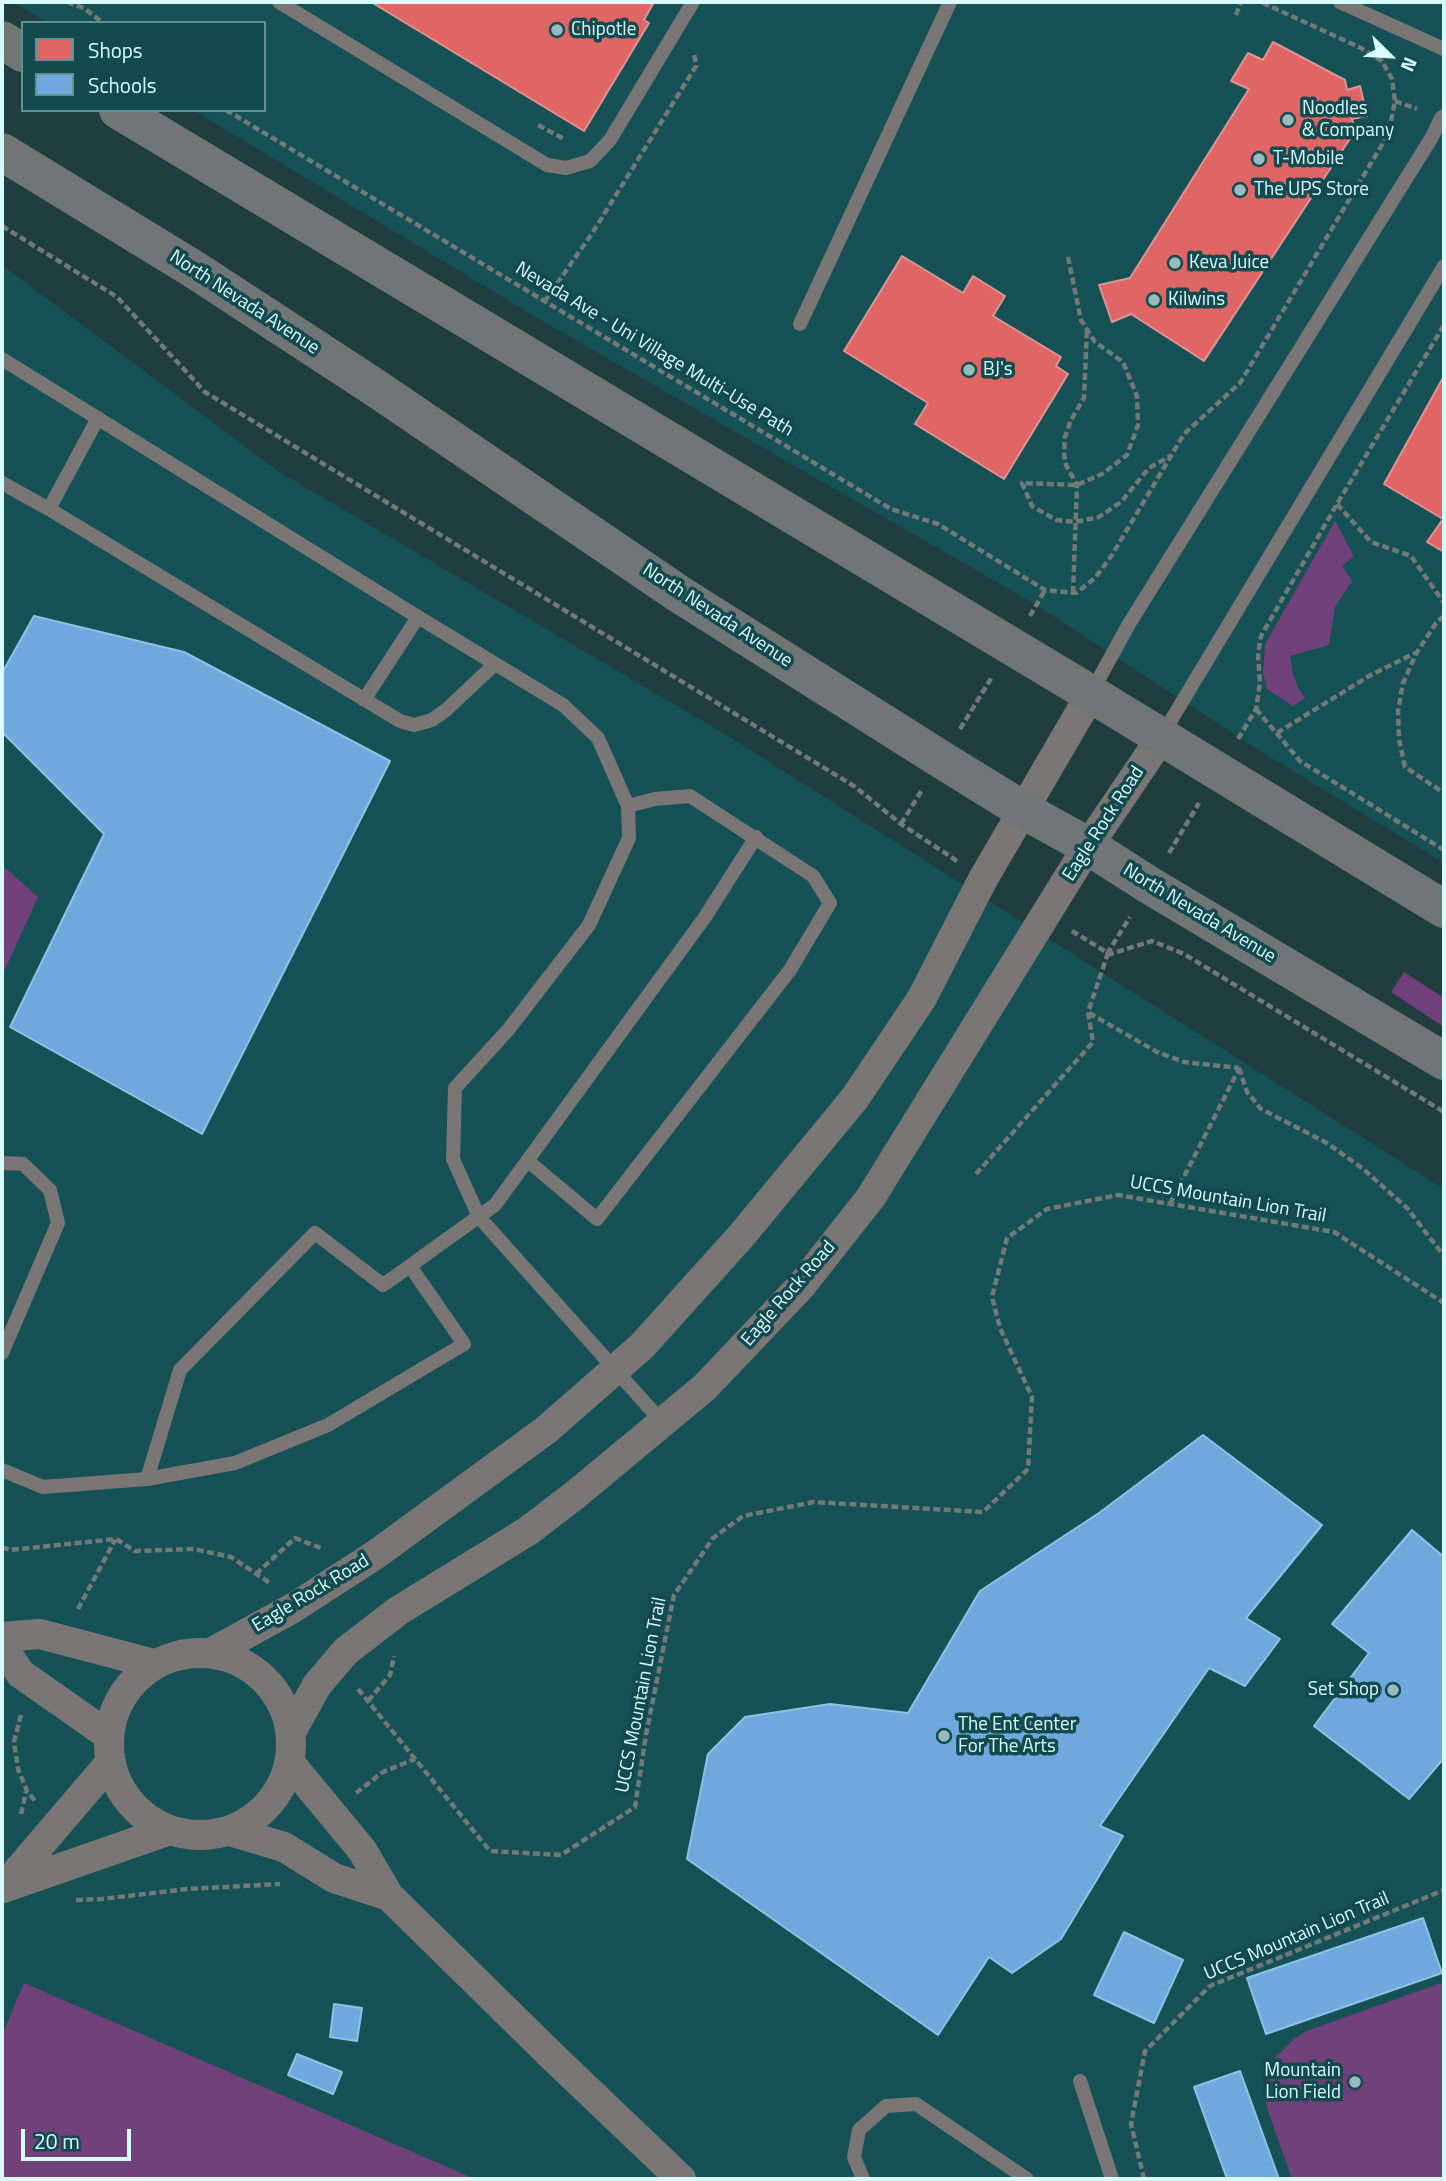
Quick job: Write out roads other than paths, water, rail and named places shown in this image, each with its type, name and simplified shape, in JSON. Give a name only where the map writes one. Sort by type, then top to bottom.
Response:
[{"type":"main road","points":[[2,40],[21,52]]},
{"type":"main road","points":[[121,112],[1444,909]]},
{"type":"main road","name":"North Nevada Avenue","points":[[2,152],[195,270],[386,395],[679,594],[942,760],[1023,810],[1088,845],[1149,885],[1444,1061]]},
{"type":"street","name":"Eagle Rock Road","points":[[211,1653],[293,1608],[375,1555],[546,1430],[642,1346],[742,1235],[855,1098],[922,998],[983,879],[1091,694]]},
{"type":"street","name":"Eagle Rock Road","points":[[291,1732],[317,1685],[346,1651],[398,1611],[528,1531],[575,1495],[705,1387],[801,1286],[871,1197],[1088,845],[1161,738]]},
{"type":"street","points":[[2,1637],[40,1634],[154,1664]]},
{"type":"street","points":[[2,1647],[21,1674],[109,1749]]},
{"type":"street","name":"Eagle Rock Road","points":[[211,1653],[238,1660],[263,1676],[281,1702],[291,1732],[290,1763],[278,1793],[257,1816],[230,1831],[199,1837],[167,1831],[140,1815],[120,1791],[109,1749],[115,1707],[132,1682],[154,1664],[181,1654],[211,1653]]},
{"type":"street","name":"Eagle Rock Road","points":[[3,1889],[109,1749]]},
{"type":"street","points":[[290,1763],[362,1850],[389,1896],[681,2179]]},
{"type":"street","name":"Eagle Rock Road","points":[[3,1889],[167,1831]]},
{"type":"street","points":[[230,1831],[284,1847],[334,1878],[389,1896]]},
{"type":"lane","points":[[279,2],[547,165],[566,168],[590,161],[610,140],[690,7]]},
{"type":"lane","points":[[800,324],[950,2]]},
{"type":"lane","points":[[1340,2],[1444,48]]},
{"type":"lane","points":[[1091,694],[1129,624],[1444,116]]},
{"type":"lane","points":[[1161,738],[1444,266]]},
{"type":"lane","points":[[2,359],[562,705],[598,738],[628,806],[629,838],[589,925],[508,1030],[455,1088],[453,1159],[479,1217],[662,1422]]},
{"type":"lane","points":[[49,509],[98,418]]},
{"type":"lane","points":[[2,483],[400,721],[414,725],[432,720],[495,664]]},
{"type":"lane","points":[[365,700],[418,617]]},
{"type":"lane","points":[[528,1161],[597,1219],[790,970],[830,903],[813,876],[690,796],[654,799],[628,806]]},
{"type":"lane","points":[[147,1479],[180,1370],[315,1233],[383,1285],[495,1205],[705,917],[756,837]]},
{"type":"lane","points":[[2,1163],[23,1164],[50,1190],[58,1223],[2,1353]]},
{"type":"lane","points":[[2,1470],[43,1487],[147,1479],[235,1463],[328,1425],[464,1344],[410,1265]]},
{"type":"lane","points":[[1080,2081],[1112,2179]]},
{"type":"lane","points":[[863,2179],[854,2157],[859,2130],[887,2106],[916,2104],[1027,2179]]},
{"type":"place","name":"Chipotle","points":[[557,30]]},
{"type":"place","name":"Noodles & Company","points":[[1288,120]]},
{"type":"place","name":"T-Mobile","points":[[1259,159]]},
{"type":"place","name":"The UPS Store","points":[[1240,190]]},
{"type":"place","name":"Keva Juice","points":[[1175,263]]},
{"type":"place","name":"Kilwins","points":[[1154,300]]},
{"type":"place","name":"BJ's","points":[[969,370]]},
{"type":"place","name":"Set Shop","points":[[1393,1690]]},
{"type":"place","name":"The Ent Center For The Arts","points":[[944,1736]]},
{"type":"place","name":"Mountain Lion Field","points":[[1355,2082]]}]
